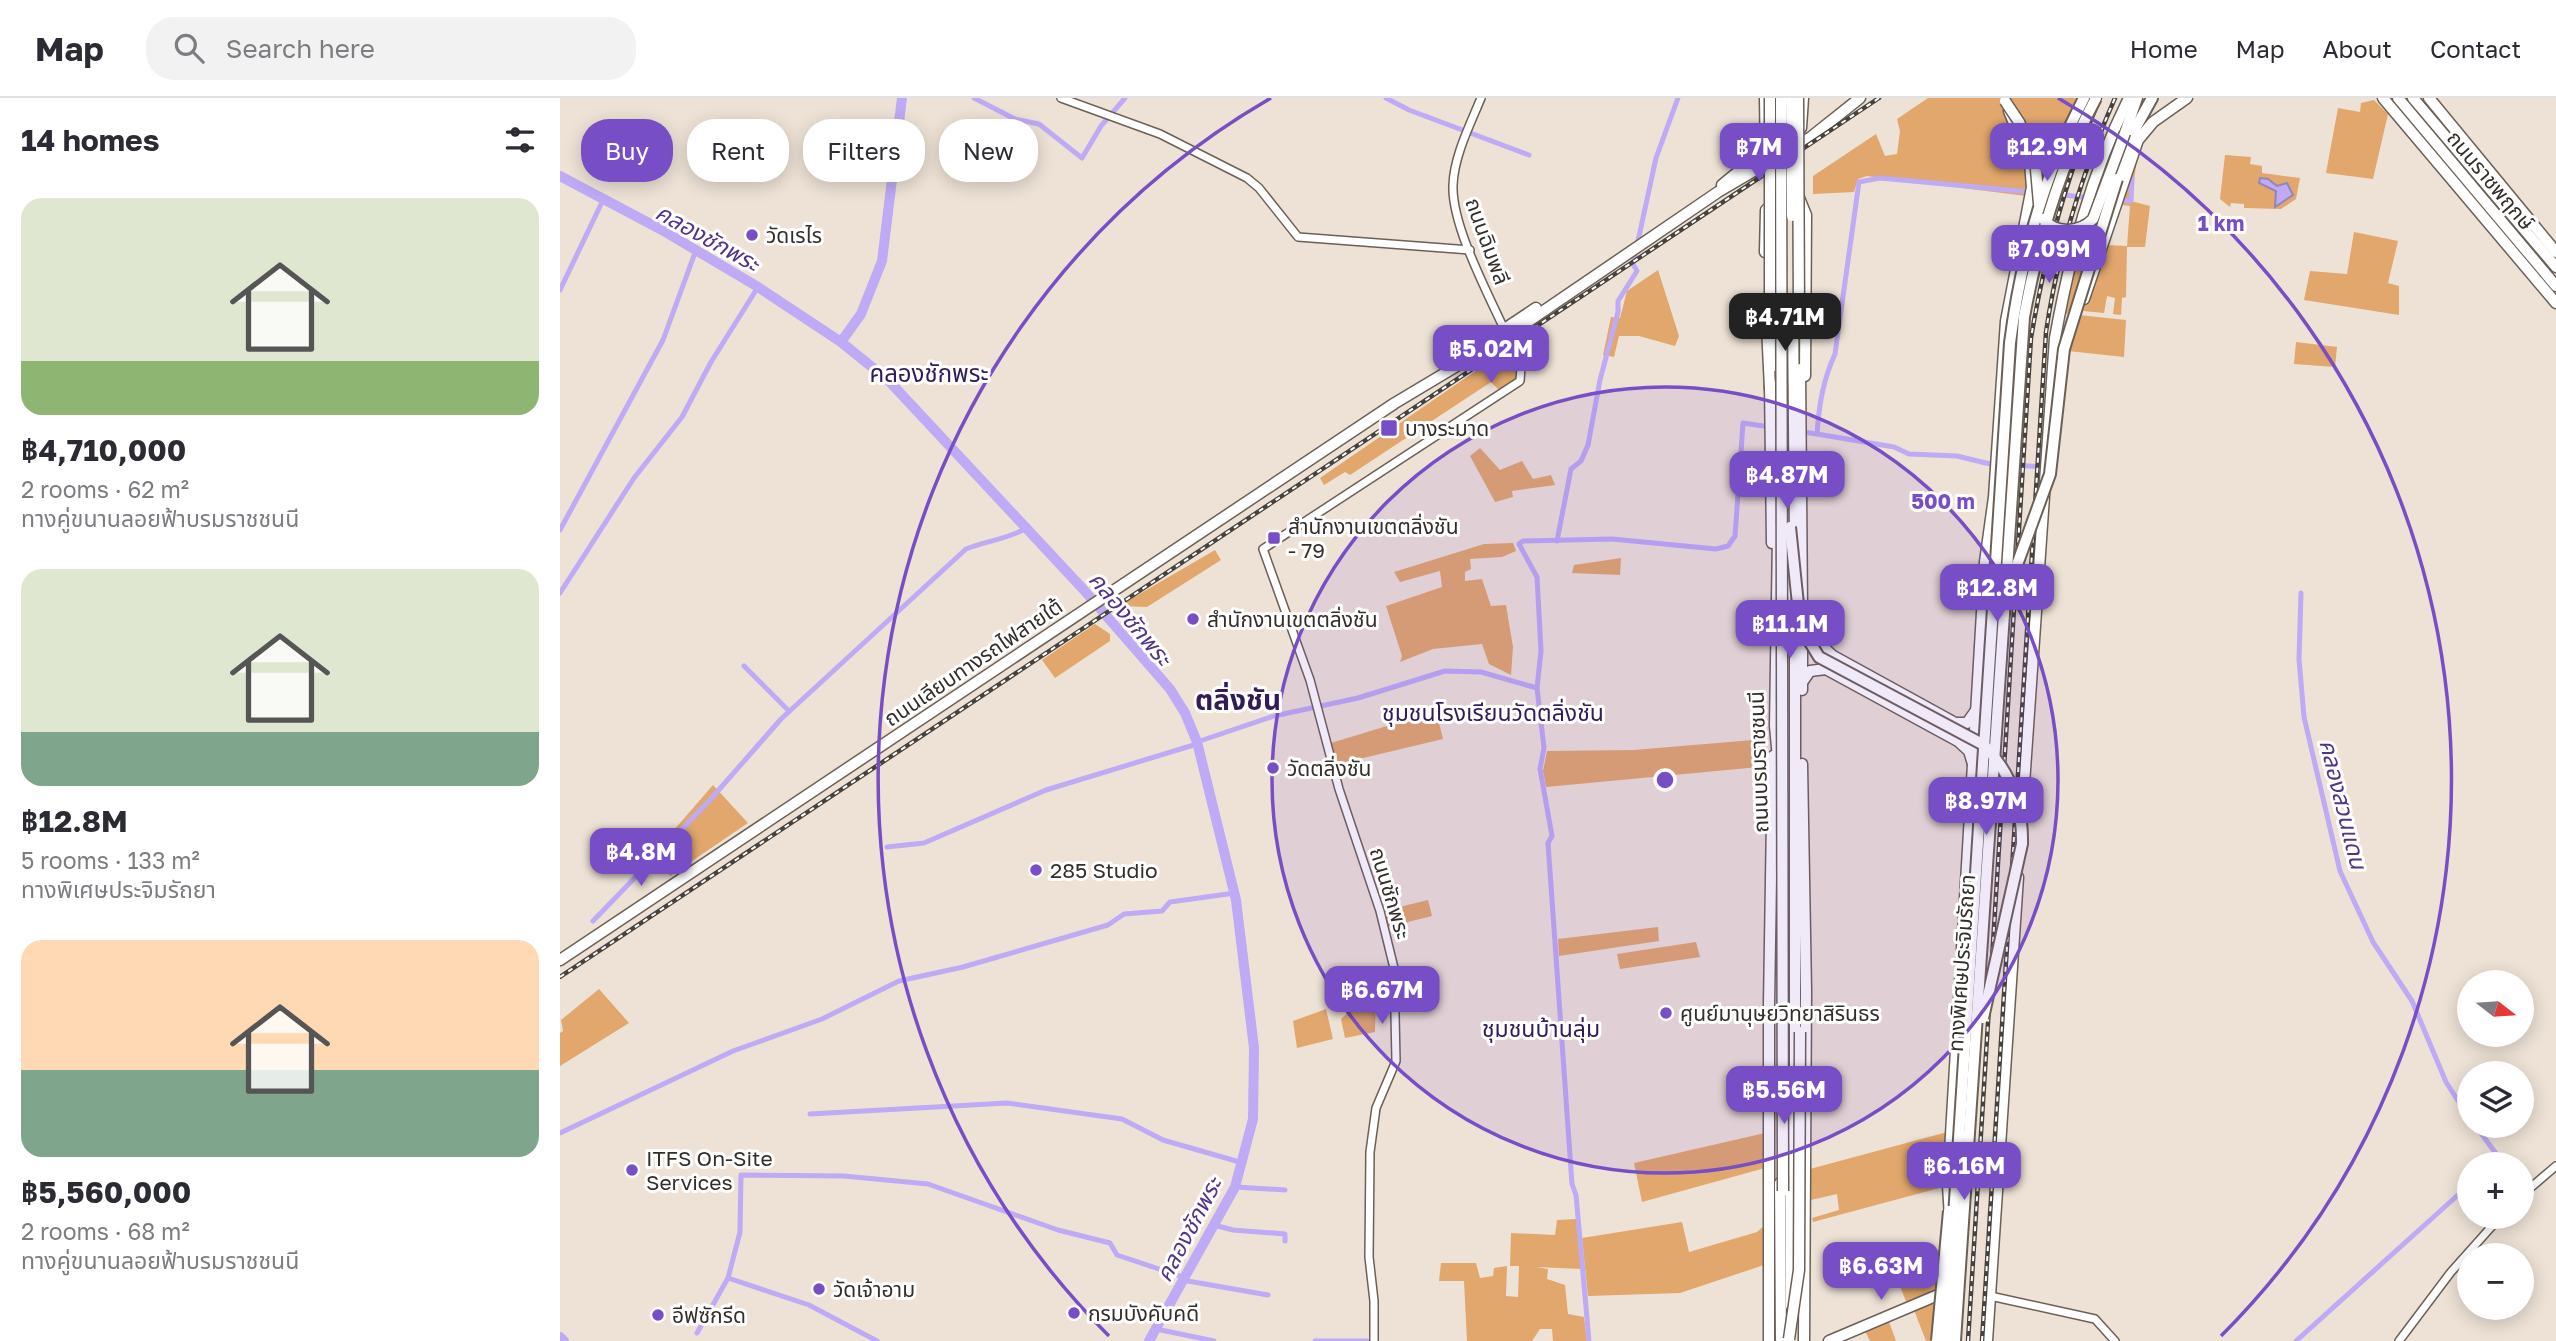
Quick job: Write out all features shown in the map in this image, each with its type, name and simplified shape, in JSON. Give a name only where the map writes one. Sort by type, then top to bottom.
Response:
[{"type":"highway","name":"ทางพิเศษประจิมรัถยา","points":[[1950,1341],[2010,343],[2024,260],[2037,215],[2053,167],[2084,98]]},
{"type":"highway","name":"ทางพิเศษประจิมรัถยา","points":[[1950,1341],[1969,1068],[1981,980],[2019,360],[2026,306],[2041,237],[2056,187],[2096,98]]},
{"type":"highway","points":[[2003,618],[2014,570],[2050,474],[2060,371],[2068,330],[2120,183],[2132,136],[2152,98]]},
{"type":"highway","points":[[1790,527],[1800,614],[1808,639],[1819,657],[1984,745],[1998,759],[2013,787],[2021,816],[2021,858],[1969,1068]]},
{"type":"highway","points":[[1937,1341],[1944,1241],[1958,1167],[1969,1068],[1970,967],[1966,904]]},
{"type":"main road","points":[[1722,185],[1757,160],[1765,138],[1767,98]]},
{"type":"main road","points":[[1767,98],[1773,315],[1769,389]]},
{"type":"main road","points":[[1778,98],[1787,1191]]},
{"type":"main road","name":"ถนนบรมราชชนนี","points":[[1778,98],[1773,315],[1775,731],[1780,782],[1787,1341]]},
{"type":"main road","points":[[1787,1341],[1789,98]]},
{"type":"main road","name":"ถนนบรมราชชนนี","points":[[1789,98],[1796,314],[1800,681]]},
{"type":"main road","points":[[1765,138],[1772,145],[1778,144],[1799,130],[1803,121],[1801,98]]},
{"type":"main road","points":[[1801,98],[1796,314],[1801,407]]},
{"type":"main road","name":"ถนนเลียบทางรถไฟสายใต้","points":[[560,960],[1722,185],[1751,169],[1853,98]]},
{"type":"main road","name":"ถนนเลียบทางรถไฟสายใต้","points":[[1640,241],[1811,137],[1860,98]]},
{"type":"main road","points":[[1987,1341],[2052,366],[2066,278],[2084,212],[2093,182],[2129,98]]},
{"type":"main road","points":[[2004,100],[2019,122],[2035,158],[2039,204],[2044,222],[2066,230],[2087,225],[2097,213],[2137,98]]},
{"type":"main road","points":[[2052,366],[2094,274],[2120,183],[2142,133],[2187,98]]},
{"type":"main road","points":[[2383,98],[2556,303]]},
{"type":"main road","name":"ถนนราชพฤกษ์","points":[[2398,98],[2556,286]]},
{"type":"main road","name":"ถนนราชพฤกษ์","points":[[2413,98],[2556,267]]},
{"type":"main road","points":[[2420,98],[2556,252]]},
{"type":"main road","points":[[2429,98],[2473,155]]},
{"type":"main road","points":[[1950,1341],[1951,1234],[1948,1185],[1979,707],[1985,562],[1997,456],[2006,321],[2012,274],[2032,175],[2004,100]]},
{"type":"main road","points":[[1803,121],[1812,125],[1824,120]]},
{"type":"main road","points":[[2440,148],[2462,193]]},
{"type":"main road","points":[[1774,424],[1769,389],[1765,213],[1778,199],[1792,195],[1802,202],[1806,215],[1806,369],[1798,434]]},
{"type":"main road","name":"ถนนบรมราชชนนี","points":[[1787,1341],[1796,750],[1802,625],[1798,434]]},
{"type":"main road","points":[[1802,625],[1824,649],[1915,702],[1964,724],[1970,732],[1969,739],[1962,744]]},
{"type":"main road","points":[[1820,668],[1817,653],[1824,649]]},
{"type":"main road","points":[[1804,1341],[1804,868],[1800,681],[1810,670],[1820,668],[1962,744],[1969,751],[1975,768]]},
{"type":"main road","points":[[1964,724],[1979,707]]},
{"type":"main road","points":[[1772,1341],[1771,910],[1775,731]]},
{"type":"main road","points":[[1787,1341],[1799,1270],[1801,903],[1804,868]]},
{"type":"main road","points":[[1771,910],[1774,1030],[1772,1341]]},
{"type":"main road","points":[[1829,1341],[1949,1293]]},
{"type":"street","points":[[1061,98],[1160,134],[1247,178],[1259,188],[1298,237],[1470,250]]},
{"type":"street","name":"ถนนฉิมพลี","points":[[1263,550],[1517,385],[1521,367],[1470,250],[1455,208],[1453,187],[1458,157],[1481,98]]},
{"type":"street","name":"ถนนชักพระ","points":[[1263,550],[1316,703],[1339,789],[1381,914],[1397,987],[1396,1061],[1377,1108],[1370,1152],[1368,1256],[1374,1301],[1374,1341]]},
{"type":"street","points":[[2534,1185],[2556,1167]]},
{"type":"street","points":[[2399,1341],[2456,1265],[2489,1229]]},
{"type":"street","points":[[1990,1296],[2095,1320],[2115,1341]]},
{"type":"shaded area","points":[[1928,98],[2076,98],[2035,197],[1867,176],[1858,179],[1854,192],[1813,194],[1813,176],[1876,134],[1885,156],[1897,154],[1900,131],[1897,119]]},
{"type":"shaded area","points":[[2131,100],[2126,189],[2138,152],[2131,201],[2150,206],[2145,247],[2127,247],[2126,297],[2122,298],[2121,315],[2113,314],[2115,298],[2107,296],[2104,313],[2083,311],[2107,245],[2127,246],[2130,206],[2114,204],[2071,309],[2064,317],[2061,316],[2091,200]]},
{"type":"shaded area","points":[[2374,100],[2388,114],[2373,179],[2326,173],[2338,108],[2360,112],[2361,103]]},
{"type":"shaded area","points":[[2225,155],[2251,157],[2250,164],[2262,166],[2262,173],[2300,178],[2296,199],[2281,209],[2244,208],[2244,204],[2231,203],[2230,207],[2220,199]]},
{"type":"shaded area","points":[[2260,178],[2268,179],[2277,186],[2287,183],[2293,195],[2275,207],[2276,191],[2259,183]]},
{"type":"shaded area","points":[[2354,232],[2398,241],[2388,283],[2399,286],[2399,315],[2304,300],[2310,271],[2347,274]]},
{"type":"shaded area","points":[[1658,270],[1679,336],[1675,346],[1639,336],[1619,336],[1614,357],[1603,355],[1611,317],[1620,318],[1627,291]]},
{"type":"shaded area","points":[[2079,315],[2126,320],[2124,357],[2068,351]]},
{"type":"shaded area","points":[[2296,342],[2337,347],[2335,367],[2294,364]]},
{"type":"shaded area","points":[[1509,348],[1518,376],[1500,391],[1491,382],[1350,475],[1345,472],[1324,485],[1320,478]]},
{"type":"shaded area","points":[[1480,448],[1500,470],[1522,461],[1533,479],[1551,475],[1555,485],[1512,491],[1513,497],[1495,502],[1470,456]]},
{"type":"shaded area","points":[[1513,543],[1516,551],[1502,557],[1470,559],[1471,569],[1465,572],[1465,581],[1482,579],[1491,606],[1506,605],[1513,647],[1511,675],[1489,664],[1482,644],[1433,649],[1400,662],[1402,656],[1386,606],[1442,587],[1440,571],[1400,582],[1394,572],[1484,544]]},
{"type":"shaded area","points":[[1215,550],[1221,560],[1147,607],[1119,606]]},
{"type":"shaded area","points":[[1621,558],[1620,575],[1572,573],[1574,565]]},
{"type":"shaded area","points":[[1095,624],[1110,634],[1110,641],[1055,678],[1042,660]]},
{"type":"shaded area","points":[[1436,711],[1443,739],[1338,764],[1331,743]]},
{"type":"shaded area","points":[[1765,739],[1765,759],[1759,761],[1759,767],[1546,787],[1543,771],[1547,751],[1634,750]]},
{"type":"shaded area","points":[[713,785],[748,823],[670,876],[654,853]]},
{"type":"shaded area","points":[[1428,900],[1432,916],[1388,927],[1383,911]]},
{"type":"shaded area","points":[[1658,927],[1659,941],[1559,956],[1558,939]]},
{"type":"shaded area","points":[[1696,942],[1700,957],[1620,969],[1617,954]]},
{"type":"shaded area","points":[[599,989],[629,1023],[560,1066],[560,1033],[563,1031],[561,1020]]},
{"type":"shaded area","points":[[1376,997],[1375,1032],[1345,1038],[1341,1019],[1360,1001]]},
{"type":"shaded area","points":[[1326,1009],[1333,1039],[1297,1048],[1293,1021]]},
{"type":"shaded area","points":[[1947,1132],[1945,1149],[1933,1153],[1933,1170],[1943,1170],[1943,1187],[1813,1222],[1812,1218],[1839,1210],[1837,1194],[1811,1200],[1810,1169]]},
{"type":"shaded area","points":[[1765,1133],[1765,1168],[1642,1202],[1634,1163]]},
{"type":"shaded area","points":[[1576,1219],[1581,1269],[1536,1267],[1548,1269],[1547,1279],[1565,1285],[1568,1314],[1584,1317],[1587,1341],[1553,1341],[1552,1329],[1540,1329],[1532,1341],[1467,1341],[1464,1281],[1439,1281],[1441,1263],[1476,1263],[1480,1278],[1493,1276],[1494,1268],[1507,1266],[1506,1296],[1518,1297],[1519,1266],[1510,1266],[1511,1233],[1555,1235],[1557,1220]]},
{"type":"shaded area","points":[[1682,1222],[1689,1252],[1757,1232],[1765,1225],[1764,1265],[1680,1293],[1588,1296],[1582,1238]]},
{"type":"shaded area","points":[[1939,1252],[1946,1253],[1942,1281],[1927,1295],[1907,1304],[1893,1268]]},
{"type":"shaded area","points":[[1943,1297],[1941,1341],[1926,1341],[1914,1310]]},
{"type":"shaded area","points":[[1888,1319],[1896,1341],[1870,1341],[1865,1331]]},
{"type":"waterway","points":[[841,342],[861,314],[882,261],[902,98]]},
{"type":"waterway","points":[[974,98],[1015,119],[1039,124],[1082,158],[1101,126],[1125,98]]},
{"type":"waterway","points":[[1386,98],[1409,110],[1529,155]]},
{"type":"waterway","points":[[1557,541],[1571,469],[1581,461],[1588,445],[1600,380],[1618,312],[1618,301],[1637,271],[1633,264],[1656,158],[1678,98]]},
{"type":"waterway","name":"คลองชักพระ","points":[[560,176],[662,230],[758,287],[841,342],[888,380],[1083,589],[1170,689],[1185,713],[1197,742],[1236,900],[1254,1048],[1253,1119],[1235,1187],[1149,1341]]},
{"type":"waterway","points":[[1197,742],[1274,716],[1358,698],[1445,671],[1481,672],[1537,688],[1541,651],[1537,577],[1519,544],[1523,541],[1612,539],[1716,549],[1728,546],[1735,536],[1743,423],[1817,434],[1822,393],[1835,354],[1859,182],[1880,178],[2031,192]]},
{"type":"waterway","points":[[2118,200],[2131,201],[2132,179]]},
{"type":"waterway","points":[[2055,194],[2091,198]]},
{"type":"waterway","points":[[560,290],[604,198]]},
{"type":"waterway","points":[[560,530],[663,340],[696,250]]},
{"type":"waterway","points":[[560,593],[634,478],[682,417],[711,362],[758,287]]},
{"type":"waterway","points":[[1817,434],[1894,447],[1909,454],[1957,456],[1990,464],[2047,467]]},
{"type":"waterway","points":[[593,921],[709,801],[781,719],[966,549],[1025,529]]},
{"type":"waterway","name":"คลองสวนแดน","points":[[2301,593],[2299,659],[2304,717],[2340,871],[2373,942],[2412,1001],[2446,1082],[2457,1099]]},
{"type":"waterway","points":[[744,666],[789,711]]},
{"type":"waterway","points":[[1537,688],[1544,748],[1540,769],[1552,836],[1548,843],[1572,1184],[1576,1195],[1589,1341]]},
{"type":"waterway","points":[[887,847],[924,843],[1046,790],[1197,744]]},
{"type":"waterway","points":[[560,1133],[733,1051],[822,1019],[899,981],[963,967],[1108,925],[1124,914],[1162,911],[1170,902],[1235,893]]},
{"type":"waterway","points":[[810,1114],[1007,1103],[1122,1119],[1163,1140],[1243,1163]]},
{"type":"waterway","name":"คลองสวนแดน","points":[[2485,1138],[2495,1152]]},
{"type":"waterway","points":[[697,1333],[728,1278],[740,1232],[741,1175],[844,1176],[928,1184],[1058,1230],[1110,1243],[1117,1255],[1183,1277]]},
{"type":"waterway","points":[[1235,1187],[1285,1190]]},
{"type":"waterway","name":"คลองสวนแดน","points":[[2296,1341],[2457,1196]]},
{"type":"waterway","points":[[1214,1225],[1233,1230],[1285,1234],[1285,1241]]},
{"type":"waterway","points":[[728,1278],[809,1305],[877,1341]]},
{"type":"waterway","points":[[1182,1280],[1268,1295]]},
{"type":"waterway","points":[[1156,1329],[1214,1341]]},
{"type":"waterway","points":[[560,1337],[564,1341]]},
{"type":"waterway","points":[[1315,1341],[1367,1341]]},
{"type":"railway","points":[[560,977],[1879,98]]},
{"type":"railway","points":[[1968,1341],[2031,338],[2058,216],[2100,98]]},
{"type":"railway","points":[[1982,1341],[2046,332],[2064,242],[2092,155],[2115,98]]},
{"type":"place","name":"วัดเรไร","points":[[752,235]]},
{"type":"place","name":"บางระมาด","points":[[1389,428]]},
{"type":"place","name":"สำนักงานเขตตลิ่งชัน - 79","points":[[1274,538]]},
{"type":"place","name":"สำนักงานเขตตลิ่งชัน","points":[[1193,619]]},
{"type":"place","name":"วัดตลิ่งชัน","points":[[1273,768]]},
{"type":"place","name":"285 Studio","points":[[1036,870]]},
{"type":"place","name":"ศูนย์มานุษยวิทยาสิรินธร","points":[[1666,1013]]},
{"type":"place","name":"ITFS On-Site Services","points":[[632,1170]]},
{"type":"place","name":"วัดเจ้าอาม","points":[[819,1289]]},
{"type":"place","name":"กรมบังคับคดี","points":[[1074,1313]]},
{"type":"place","name":"อีฟซักรีด","points":[[658,1315]]},
{"type":"district","name":"คลองชักพระ","points":[[929,372]]},
{"type":"district","name":"ตลิ่งชัน","points":[[1238,699]]},
{"type":"district","name":"ชุมชนโรงเรียนวัดตลิ่งชัน","points":[[1493,712]]},
{"type":"district","name":"ชุมชนบ้านลุ่ม","points":[[1541,1028]]}]
